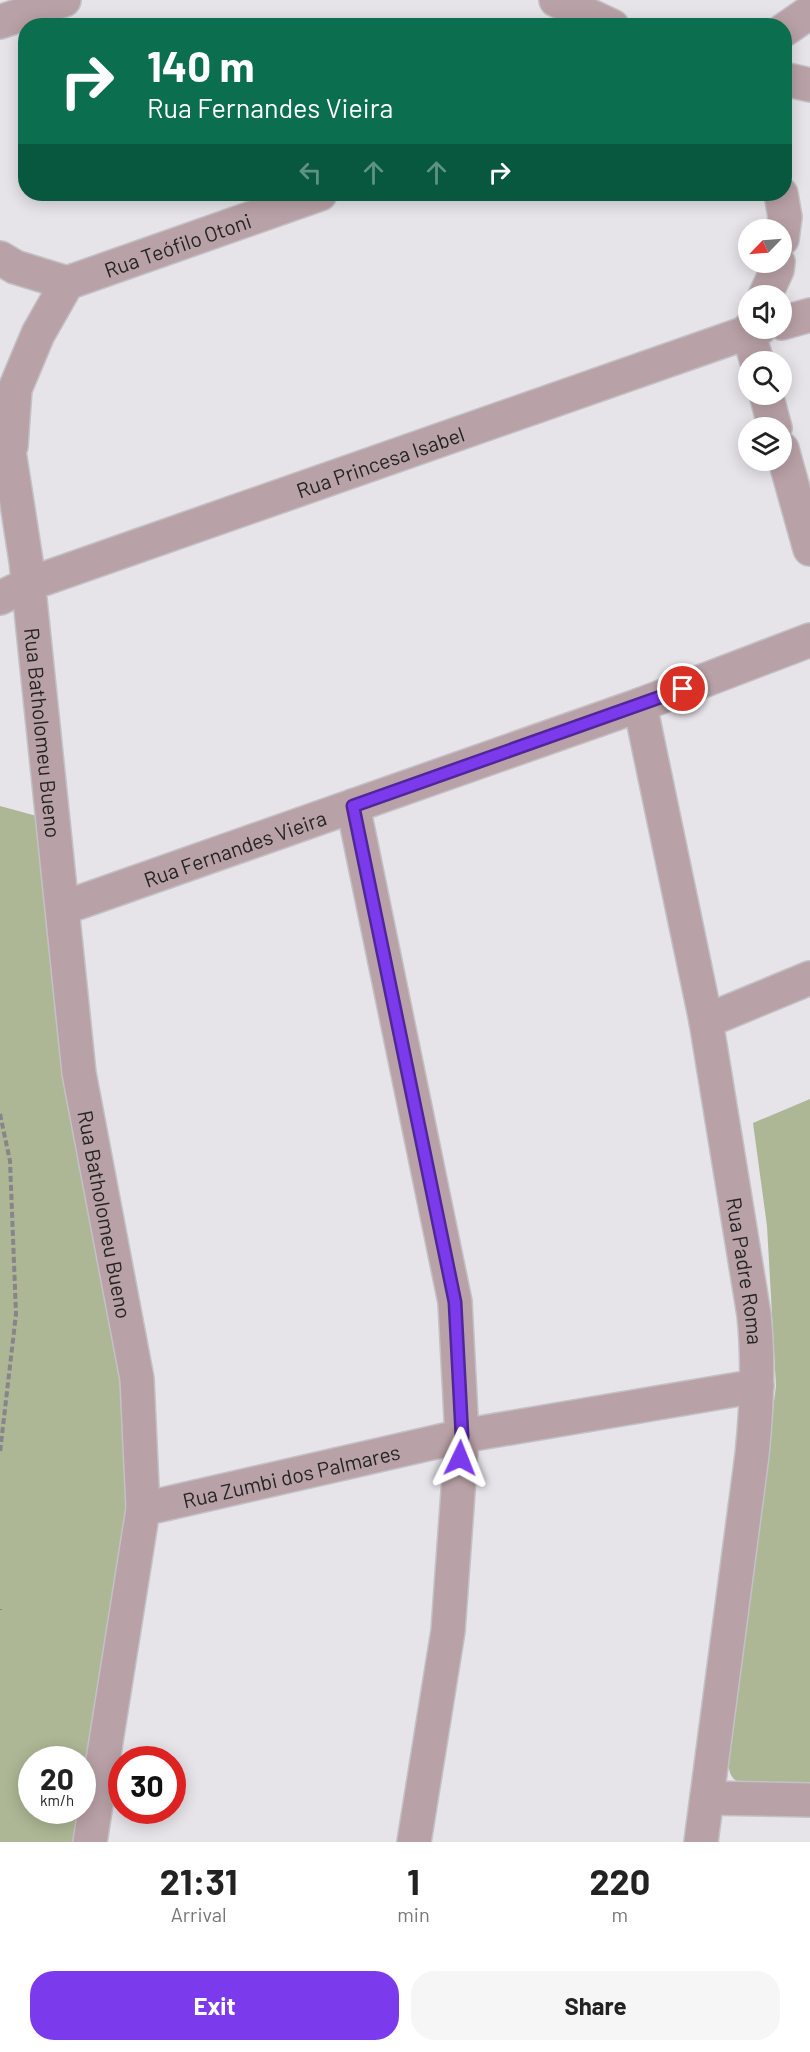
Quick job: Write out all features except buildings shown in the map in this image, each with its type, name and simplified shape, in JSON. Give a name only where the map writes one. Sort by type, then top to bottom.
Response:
[{"type":"street","points":[[0,22],[64,0]]},
{"type":"street","points":[[556,0],[595,18]]},
{"type":"street","points":[[792,24],[810,12]]},
{"type":"street","points":[[792,81],[810,85]]},
{"type":"street","name":"Rua Teófilo Otoni","points":[[67,283],[300,201]]},
{"type":"street","points":[[782,201],[785,219]]},
{"type":"street","points":[[0,258],[15,267],[67,283],[38,334],[15,389],[10,458]]},
{"type":"street","points":[[792,320],[810,315]]},
{"type":"street","name":"Rua Princesa Isabel","points":[[14,591],[751,339]]},
{"type":"street","points":[[0,420],[10,458]]},
{"type":"street","name":"Rua Batholomeu Bueno","points":[[10,458],[14,591],[63,908],[79,1073],[137,1378],[143,1509],[90,1842]]},
{"type":"street","points":[[788,471],[810,549]]},
{"type":"street","name":"Rua Fernandes Vieira","points":[[63,908],[640,705],[810,640]]},
{"type":"street","name":"Rua Padre Roma","points":[[640,705],[706,1021],[758,1352],[752,1455],[701,1842]]},
{"type":"street","points":[[353,806],[455,1302],[462,1436],[448,1631],[414,1842]]},
{"type":"street","points":[[706,1021],[810,978]]},
{"type":"street","name":"Rua Zumbi dos Palmares","points":[[143,1509],[462,1436],[757,1386]]},
{"type":"street","points":[[707,1798],[810,1800]]},
{"type":"path","points":[[0,1114],[10,1161],[16,1314],[0,1452]]},
{"type":"green space","points":[[0,806],[44,818],[117,1328],[131,1501],[91,1746],[18,1746],[18,1824],[78,1824],[75,1842],[0,1842]]},
{"type":"green space","points":[[810,1099],[810,1783],[752,1784],[737,1781],[732,1777],[728,1760],[776,1386],[767,1226],[753,1123]]},
{"type":"route","points":[[460,1458],[462,1436],[455,1302],[353,806],[683,689]]}]
